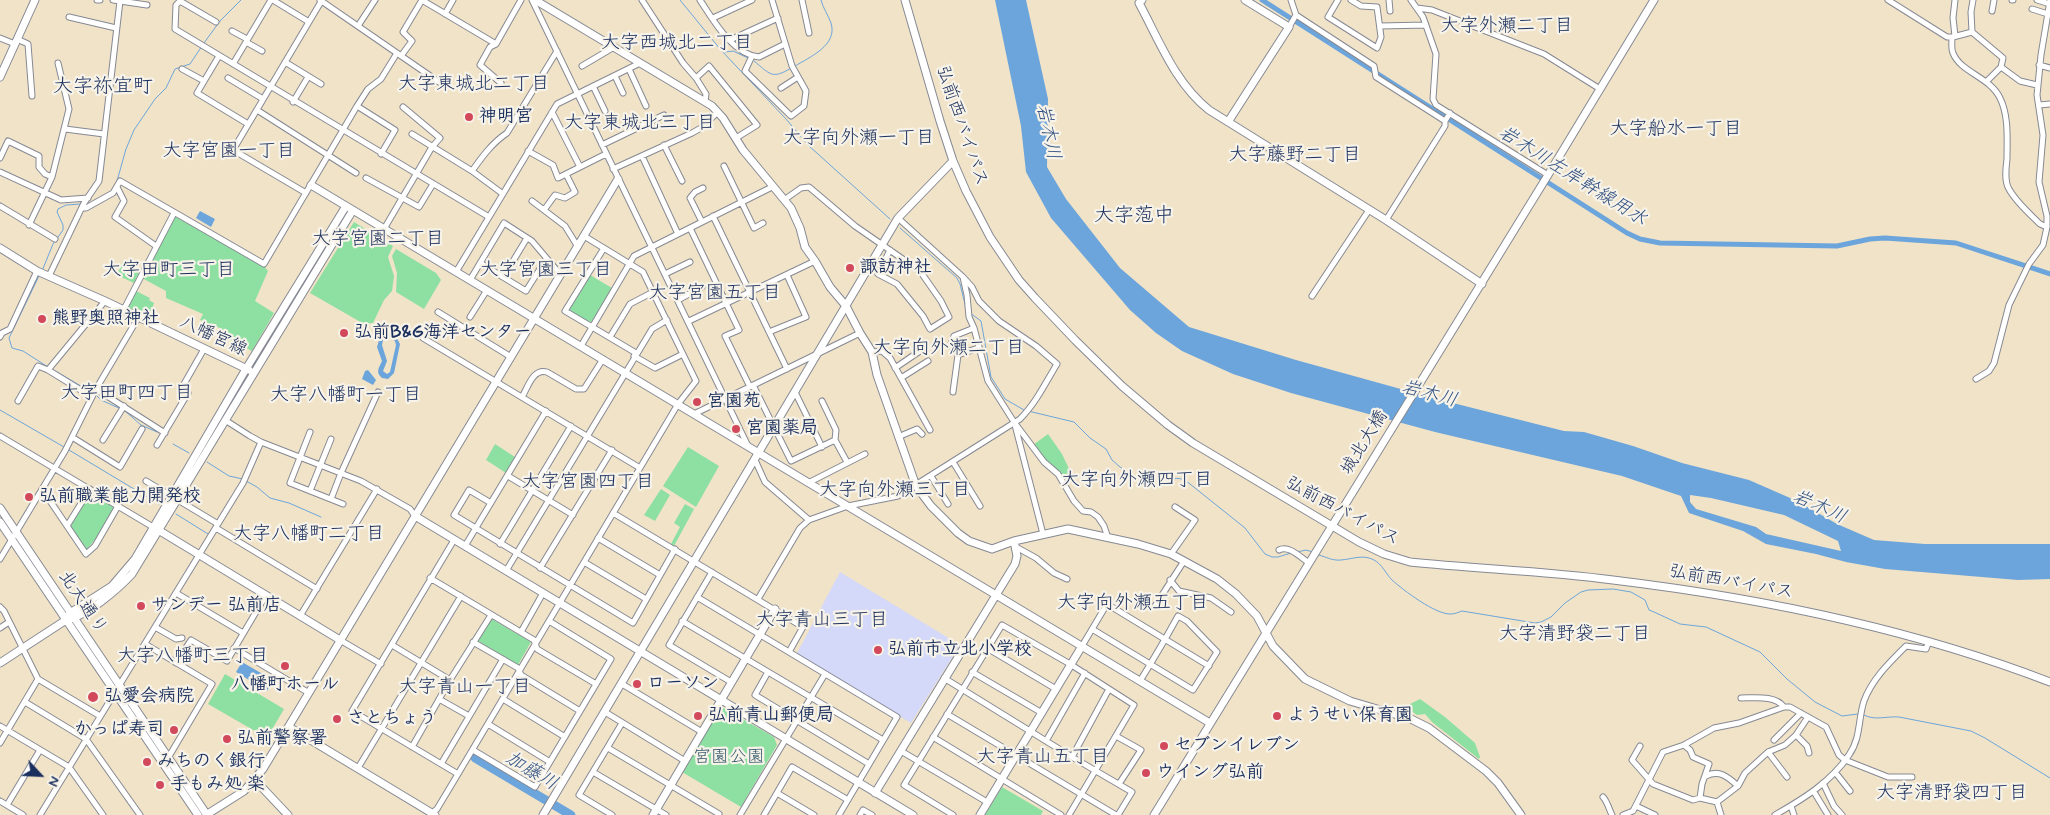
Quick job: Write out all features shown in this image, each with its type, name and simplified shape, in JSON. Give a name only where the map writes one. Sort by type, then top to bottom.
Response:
[{"type":"street","points":[[0,76],[35,0]]},
{"type":"street","points":[[113,0],[148,5]]},
{"type":"street","points":[[216,22],[181,0],[176,5],[174,29],[293,102],[489,217]]},
{"type":"street","points":[[232,64],[272,0],[309,22]]},
{"type":"street","points":[[306,193],[233,150],[321,0],[439,82]]},
{"type":"street","points":[[358,26],[375,0]]},
{"type":"street","points":[[83,206],[86,208],[113,193],[120,181],[264,264],[368,89],[381,79],[412,41],[403,32],[422,0],[496,44]]},
{"type":"street","points":[[445,14],[453,0]]},
{"type":"street","points":[[502,83],[480,65],[490,47],[496,44],[521,0]]},
{"type":"street","points":[[534,0],[705,102],[718,112],[772,186],[791,208],[800,228],[805,247],[830,287],[846,306],[872,352],[877,375],[916,486],[944,521],[969,541],[992,548],[1015,544],[1044,534],[1068,530],[1171,554],[1217,579],[1236,594],[1257,616],[1273,646],[1304,680],[1350,701],[1410,719],[1429,728],[1486,771],[1498,783],[1521,815]]},
{"type":"street","points":[[534,0],[577,94],[689,321],[748,447]]},
{"type":"street","points":[[642,0],[683,63],[696,78],[706,94],[705,102]]},
{"type":"street","points":[[700,0],[738,50],[759,57],[785,44]]},
{"type":"street","points":[[713,18],[752,0]]},
{"type":"street","points":[[752,56],[745,71],[791,116],[800,111],[806,100],[806,91],[792,67],[772,0]]},
{"type":"street","points":[[802,0],[809,33]]},
{"type":"street","name":"弘前西バイパス","points":[[905,0],[953,161],[977,214],[1006,261],[1035,298],[1139,401],[1168,425],[1209,453],[1331,526],[1384,554],[1410,562],[1611,579],[1679,588],[1852,620],[1929,641],[2050,682]]},
{"type":"street","points":[[1142,0],[1139,3],[1180,80],[1194,98],[1228,122],[1386,220],[1482,284]]},
{"type":"street","points":[[1244,0],[1293,21],[1374,66],[1376,77],[1447,117],[1546,179]]},
{"type":"street","points":[[1228,122],[1293,21],[1291,0]]},
{"type":"street","points":[[1338,0],[1328,16],[1377,48],[1381,37],[1377,7],[1351,0]]},
{"type":"street","points":[[1390,0],[1390,11]]},
{"type":"street","points":[[1411,0],[1426,25],[1436,54],[1433,99],[1447,117]]},
{"type":"street","name":"城北大橋","points":[[1154,815],[1482,284],[1654,0]]},
{"type":"street","points":[[1888,0],[1947,36],[1954,37],[1972,32]]},
{"type":"street","points":[[1955,0],[1953,53],[1964,66],[1987,81],[2001,100],[2007,133],[2006,179],[2008,188],[2040,224],[2046,227]]},
{"type":"street","points":[[1973,0],[1971,12],[1972,32],[2003,58],[2002,67],[1987,81]]},
{"type":"street","points":[[1992,11],[1994,0]]},
{"type":"street","points":[[1976,379],[1989,372],[1994,363],[2009,306],[2028,265],[2043,245],[2046,227],[2047,216],[2039,182],[2042,135],[2037,85],[2039,65],[2048,27],[2050,2],[2037,0]]},
{"type":"street","points":[[1,334],[10,329],[99,181],[120,1]]},
{"type":"street","points":[[1417,8],[1432,10],[1544,54],[1600,89]]},
{"type":"street","points":[[2032,9],[2048,14]]},
{"type":"street","points":[[69,17],[116,28]]},
{"type":"street","points":[[730,40],[778,18]]},
{"type":"street","points":[[1380,26],[1426,25]]},
{"type":"street","points":[[232,31],[262,51]]},
{"type":"street","points":[[0,38],[28,44],[32,96]]},
{"type":"street","points":[[582,66],[591,63],[614,47]]},
{"type":"street","points":[[472,171],[482,155],[507,133],[557,51]]},
{"type":"street","points":[[219,56],[197,93],[248,124]]},
{"type":"street","points":[[285,62],[321,84]]},
{"type":"street","points":[[29,225],[52,177],[69,109],[58,63]]},
{"type":"street","points":[[456,272],[557,104],[640,63]]},
{"type":"street","points":[[2039,65],[2050,68]]},
{"type":"street","points":[[696,78],[710,66],[757,125],[736,138]]},
{"type":"street","points":[[2002,67],[2020,81],[2037,85]]},
{"type":"street","points":[[182,69],[204,81]]},
{"type":"street","points":[[629,69],[646,102]]},
{"type":"street","points":[[293,102],[308,76]]},
{"type":"street","points":[[614,76],[623,93]]},
{"type":"street","points":[[228,78],[263,99]]},
{"type":"street","points":[[781,88],[798,78]]},
{"type":"street","points":[[593,86],[606,111]]},
{"type":"street","points":[[2038,105],[2050,104]]},
{"type":"street","points":[[357,106],[395,130],[381,154]]},
{"type":"street","points":[[384,229],[432,148],[440,138],[403,107]]},
{"type":"street","points":[[257,110],[356,173]]},
{"type":"street","points":[[552,112],[580,167]]},
{"type":"street","points":[[613,169],[701,128],[718,112]]},
{"type":"street","points":[[602,145],[664,115]]},
{"type":"street","points":[[1386,220],[1445,126],[1447,117]]},
{"type":"street","points":[[65,129],[104,134]]},
{"type":"street","points":[[412,134],[472,171],[503,194]]},
{"type":"street","points":[[0,158],[8,141],[39,156],[41,171],[52,177]]},
{"type":"street","points":[[664,145],[682,182]]},
{"type":"street","points":[[528,151],[553,165],[558,178],[606,154]]},
{"type":"street","points":[[642,156],[678,234]]},
{"type":"street","points":[[543,815],[898,218],[953,161]]},
{"type":"street","points":[[724,166],[754,228],[763,223]]},
{"type":"street","points":[[0,172],[62,200],[88,198]]},
{"type":"street","points":[[544,210],[555,195],[565,198],[575,192],[566,174]]},
{"type":"street","points":[[366,178],[399,198],[419,207],[433,184]]},
{"type":"street","points":[[206,815],[230,801],[255,780],[618,179]]},
{"type":"street","points":[[311,185],[678,404],[748,447],[757,456],[848,506],[1210,723]]},
{"type":"street","points":[[581,346],[634,256],[772,186]]},
{"type":"street","points":[[784,200],[801,188],[809,187],[854,226],[890,250],[920,272],[941,301],[948,316],[930,329],[923,316],[897,284],[878,274],[890,250]]},
{"type":"street","points":[[117,188],[124,201],[115,217],[156,246]]},
{"type":"street","points":[[702,222],[690,198],[695,192],[703,188]]},
{"type":"street","points":[[532,201],[565,226],[578,246]]},
{"type":"street","points":[[0,206],[55,239]]},
{"type":"street","points":[[0,663],[70,617],[121,587],[132,574],[246,369],[349,208]]},
{"type":"street","points":[[174,498],[254,373],[349,208]]},
{"type":"street","points":[[1312,296],[1369,210]]},
{"type":"street","points":[[123,312],[174,213]]},
{"type":"street","points":[[713,216],[787,369]]},
{"type":"street","points":[[758,599],[800,528],[809,520],[848,506],[898,496],[916,486],[1027,412],[1058,364],[993,316],[978,301],[972,287],[898,218]]},
{"type":"street","points":[[470,280],[504,223],[527,238],[560,275]]},
{"type":"street","points":[[690,228],[738,330],[725,336],[791,461],[835,440]]},
{"type":"street","points":[[288,727],[433,814],[473,750],[678,404],[696,381],[643,272],[584,236]]},
{"type":"street","points":[[504,276],[527,238]]},
{"type":"street","name":"八幡宮線","points":[[0,248],[42,273],[105,301],[123,312],[254,373]]},
{"type":"street","points":[[604,248],[565,310],[610,337],[655,368],[683,354]]},
{"type":"street","points":[[480,263],[526,291],[546,259]]},
{"type":"street","points":[[689,321],[815,261]]},
{"type":"street","points":[[665,274],[690,262]]},
{"type":"street","points":[[769,332],[806,317],[787,275]]},
{"type":"street","points":[[962,277],[969,308],[969,317],[974,328],[988,380],[1014,422],[1044,462],[1058,474],[1074,501],[1083,511],[1091,512],[1098,517],[1104,526],[1108,538]]},
{"type":"street","points":[[678,300],[702,288]]},
{"type":"street","points":[[470,317],[477,311],[487,290]]},
{"type":"street","points":[[610,337],[630,304],[653,292]]},
{"type":"street","points":[[49,368],[105,301]]},
{"type":"street","points":[[438,312],[511,357]]},
{"type":"street","points":[[0,558],[72,437],[94,393],[138,318]]},
{"type":"street","points":[[506,571],[635,355],[652,329],[667,320]]},
{"type":"street","points":[[950,346],[954,336],[974,328]]},
{"type":"street","points":[[694,414],[860,333]]},
{"type":"street","points":[[424,338],[640,468]]},
{"type":"street","points":[[953,392],[958,355],[978,348]]},
{"type":"street","points":[[157,445],[166,433],[188,393],[184,384],[204,349]]},
{"type":"street","points":[[872,352],[882,351],[886,354],[930,430]]},
{"type":"street","points":[[895,368],[920,351]]},
{"type":"street","points":[[522,397],[536,373],[541,371],[547,372],[576,389],[584,389],[603,359]]},
{"type":"street","points":[[901,378],[928,361]]},
{"type":"street","points":[[18,401],[38,366],[49,368],[94,393],[124,406],[166,433]]},
{"type":"street","points":[[331,499],[378,392]]},
{"type":"street","points":[[795,392],[822,446]]},
{"type":"street","points":[[822,401],[836,430],[835,440],[847,462]]},
{"type":"street","points":[[103,440],[124,406]]},
{"type":"street","points":[[465,546],[546,411]]},
{"type":"street","points":[[225,420],[261,442],[341,473],[376,489],[454,540],[912,815]]},
{"type":"street","points":[[1014,422],[1044,534]]},
{"type":"street","points":[[500,544],[571,426]]},
{"type":"street","points":[[898,438],[917,428],[922,434]]},
{"type":"street","points":[[72,437],[120,467],[142,429]]},
{"type":"street","points":[[310,432],[290,483],[343,504]]},
{"type":"street","points":[[0,436],[381,664]]},
{"type":"street","points":[[310,491],[331,439]]},
{"type":"street","points":[[40,815],[243,483],[261,442]]},
{"type":"street","points":[[540,568],[612,450]]},
{"type":"street","points":[[808,483],[865,454]]},
{"type":"street","points":[[757,456],[766,482],[809,520]]},
{"type":"street","points":[[953,462],[980,506]]},
{"type":"street","points":[[508,476],[573,515]]},
{"type":"street","points":[[931,476],[948,504]]},
{"type":"street","points":[[146,481],[317,589]]},
{"type":"street","points":[[42,489],[86,554],[95,546],[118,506]]},
{"type":"street","points":[[67,526],[90,489]]},
{"type":"street","points":[[300,616],[376,489]]},
{"type":"street","points":[[492,503],[469,490],[454,516],[633,623],[675,549]]},
{"type":"street","points":[[1171,554],[1195,520],[1175,507]]},
{"type":"street","name":"北大通り","points":[[0,508],[70,617],[119,685],[206,815]]},
{"type":"street","points":[[613,513],[803,627],[789,652]]},
{"type":"street","points":[[0,522],[70,617],[115,692],[198,815]]},
{"type":"street","points":[[598,538],[660,575]]},
{"type":"street","points":[[454,540],[352,711],[458,774]]},
{"type":"street","points":[[1015,544],[1054,573],[1067,579]]},
{"type":"street","points":[[875,792],[1014,564],[1017,556],[1015,544]]},
{"type":"street","points":[[1278,550],[1283,548],[1289,549],[1309,563]]},
{"type":"street","points":[[1155,606],[1184,561]]},
{"type":"street","points":[[584,562],[646,599]]},
{"type":"street","points":[[712,572],[669,645],[731,682]]},
{"type":"street","points":[[430,578],[534,640],[537,649],[596,684]]},
{"type":"street","points":[[1170,580],[1179,591],[1211,598],[1231,612]]},
{"type":"street","points":[[176,593],[242,633]]},
{"type":"street","points":[[520,632],[543,593]]},
{"type":"street","points":[[176,663],[191,640],[227,661],[266,595]]},
{"type":"street","points":[[358,768],[461,596]]},
{"type":"street","points":[[697,597],[897,717],[839,815]]},
{"type":"street","points":[[980,815],[1107,604],[1209,666]]},
{"type":"street","points":[[0,607],[38,679],[100,716]]},
{"type":"street","points":[[654,812],[774,609]]},
{"type":"street","points":[[412,747],[450,680],[491,615]]},
{"type":"street","points":[[1092,629],[1150,664],[1193,690],[1217,652],[1187,621],[1178,616],[1165,639],[1150,664],[1140,681]]},
{"type":"street","points":[[473,750],[535,787],[611,659],[549,621]]},
{"type":"street","points":[[682,621],[746,657],[883,740]]},
{"type":"street","points":[[0,628],[9,622]]},
{"type":"street","points":[[953,815],[904,785],[1002,625],[1085,673],[1134,705],[1069,815]]},
{"type":"street","points":[[155,627],[176,639],[182,638]]},
{"type":"street","points":[[1775,815],[1814,792],[1835,772],[1849,755],[1858,736],[1862,711],[1869,689],[1906,646],[1926,649],[1929,641]]},
{"type":"street","points":[[473,642],[518,668],[521,675],[580,711]]},
{"type":"street","points":[[145,644],[212,684],[168,758]]},
{"type":"street","points":[[392,645],[450,680]]},
{"type":"street","points":[[234,648],[309,693]]},
{"type":"street","points":[[987,648],[1056,689]]},
{"type":"street","points":[[441,764],[504,659]]},
{"type":"street","points":[[768,672],[755,695],[796,722],[869,764]]},
{"type":"street","points":[[972,672],[1042,713]]},
{"type":"street","points":[[1046,741],[1085,673]]},
{"type":"street","points":[[740,815],[825,674]]},
{"type":"street","points":[[944,678],[1132,792],[1117,815],[947,714]]},
{"type":"street","points":[[0,743],[38,679]]},
{"type":"street","points":[[622,684],[702,732]]},
{"type":"street","points":[[1072,757],[1109,689]]},
{"type":"street","points":[[1742,698],[1763,698],[1777,701],[1784,707]]},
{"type":"street","points":[[440,699],[469,716]]},
{"type":"street","points":[[503,699],[565,737]]},
{"type":"street","points":[[25,702],[86,739],[137,814]]},
{"type":"street","points":[[1623,815],[1633,811],[1650,781],[1663,752],[1684,745],[1714,728],[1739,723],[1784,707],[1790,707],[1826,727],[1840,755],[1845,760],[1888,777],[1912,777]]},
{"type":"street","points":[[604,712],[685,761]]},
{"type":"street","points":[[1774,740],[1801,713]]},
{"type":"street","points":[[1640,746],[1632,760],[1650,781],[1693,800],[1700,798],[1717,802],[1738,786],[1745,772],[1768,752],[1785,745],[1796,735],[1808,717]]},
{"type":"street","points":[[488,724],[550,762]]},
{"type":"street","points":[[612,815],[579,796],[622,724]]},
{"type":"street","points":[[0,726],[69,767],[103,815]]},
{"type":"street","points":[[1796,735],[1807,746],[1809,753]]},
{"type":"street","points":[[1116,736],[1141,750],[1119,784]]},
{"type":"street","points":[[933,737],[1061,815]]},
{"type":"street","points":[[1684,745],[1690,750],[1693,757],[1709,764],[1702,784],[1700,798]]},
{"type":"street","points":[[608,748],[718,815]]},
{"type":"street","points":[[6,805],[40,750]]},
{"type":"street","points":[[901,751],[988,802]]},
{"type":"street","points":[[1768,752],[1787,777]]},
{"type":"street","points":[[764,815],[792,767],[848,800]]},
{"type":"street","points":[[594,772],[654,812],[666,815]]},
{"type":"street","points":[[1706,776],[1717,772],[1726,776],[1738,786]]},
{"type":"street","points":[[1835,772],[1850,791]]},
{"type":"street","points":[[255,780],[288,815]]},
{"type":"street","points":[[1823,782],[1839,814]]},
{"type":"street","points":[[1814,792],[1828,815]]},
{"type":"street","points":[[777,793],[814,815]]},
{"type":"street","points":[[1603,797],[1607,800],[1612,815]]},
{"type":"street","points":[[0,801],[23,815]]},
{"type":"street","points":[[1717,802],[1721,815]]},
{"type":"street","points":[[1636,806],[1655,815]]},
{"type":"street","points":[[1791,806],[1794,815]]},
{"type":"street","points":[[860,815],[863,810],[872,815]]},
{"type":"shaded area","name":"弘前市立北小学校","points":[[840,572],[960,645],[911,723],[796,655]]},
{"type":"green space","points":[[174,216],[262,264],[268,271],[255,301],[274,313],[252,351],[219,334],[220,328],[200,320],[203,314],[166,298],[166,291],[142,278]]},
{"type":"green space","points":[[354,222],[393,246],[388,257],[394,276],[392,291],[384,300],[373,323],[364,324],[310,293]]},
{"type":"green space","points":[[396,249],[436,273],[441,280],[424,309],[396,292],[397,273],[392,256]]},
{"type":"green space","points":[[123,261],[140,270],[134,283],[117,275]]},
{"type":"green space","points":[[590,275],[612,288],[592,321],[589,322],[570,311],[569,308]]},
{"type":"green space","points":[[136,291],[150,298],[149,300],[154,303],[147,317],[129,309]]},
{"type":"green space","points":[[1048,434],[1062,454],[1071,473],[1062,476],[1059,471],[1045,461],[1033,445]]},
{"type":"green space","points":[[495,444],[515,457],[506,473],[486,460]]},
{"type":"green space","points":[[688,447],[719,466],[696,507],[663,486]]},
{"type":"green space","points":[[661,489],[670,495],[655,521],[644,515]]},
{"type":"green space","points":[[89,493],[113,506],[114,509],[100,534],[86,550],[70,527]]},
{"type":"green space","points":[[685,504],[694,509],[674,546],[671,544],[680,527],[674,523]]},
{"type":"green space","points":[[490,618],[531,642],[518,665],[476,640]]},
{"type":"green space","points":[[225,674],[284,709],[267,738],[208,704]]},
{"type":"green space","points":[[1420,699],[1445,717],[1475,743],[1479,759],[1432,722],[1425,714],[1417,715],[1407,708],[1410,704]]},
{"type":"green space","name":"宮園公園","points":[[720,706],[774,737],[777,745],[741,807],[682,772]]},
{"type":"green space","points":[[1002,787],[1043,811],[1041,815],[985,815]]},
{"type":"water","name":"岩木川","points":[[995,0],[1026,0],[1048,99],[1047,167],[1066,199],[1120,268],[1189,327],[1296,360],[1437,399],[1564,431],[1584,432],[1682,463],[1749,480],[1797,501],[1837,524],[1874,540],[1925,544],[2050,544],[2050,579],[2018,580],[1885,569],[1766,544],[1743,531],[1689,513],[1681,496],[1622,476],[1435,432],[1291,393],[1233,374],[1182,351],[1156,333],[1130,310],[1051,218],[1026,172],[1021,126]],"holes":[[[1690,495],[1784,515],[1838,541],[1841,551],[1766,534],[1756,527],[1696,509],[1690,502]]]},
{"type":"water","points":[[200,211],[215,219],[211,227],[196,218]]},
{"type":"water","points":[[386,333],[395,335],[400,344],[394,373],[388,379],[382,378],[378,372],[382,361],[377,347],[380,337]],"holes":[[[389,337],[395,341],[396,345],[390,372],[387,374],[383,371],[387,361],[382,345],[383,340]]]},
{"type":"water","points":[[368,370],[376,380],[373,385],[362,379],[365,371]]},
{"type":"water","points":[[242,662],[273,680],[267,691],[236,672]]},
{"type":"waterway","points":[[204,43],[220,21],[241,0]]},
{"type":"waterway","points":[[680,0],[720,49],[808,145],[890,219]]},
{"type":"waterway","points":[[795,66],[815,54],[827,44],[830,38],[832,31],[831,23],[821,0]]},
{"type":"waterway","name":"岩木川左岸幹線用水","points":[[1262,0],[1627,233],[1640,239],[1660,243],[1837,246],[1885,238],[1956,243],[2050,274]]},
{"type":"waterway","points":[[117,181],[126,149],[134,130],[155,99],[166,88],[175,69],[190,64],[202,46]]},
{"type":"waterway","points":[[725,52],[733,51],[748,58]]},
{"type":"waterway","points":[[754,61],[771,74],[779,74],[791,68]]},
{"type":"waterway","points":[[42,271],[53,244],[63,230],[63,225],[57,212],[58,209],[66,205],[81,204]]},
{"type":"waterway","points":[[900,228],[957,278],[966,308]]},
{"type":"waterway","points":[[39,276],[9,338],[12,348],[23,351],[48,367]]},
{"type":"waterway","points":[[970,313],[981,321],[991,377],[1005,399],[1024,410]]},
{"type":"waterway","points":[[52,369],[91,392]]},
{"type":"waterway","points":[[95,394],[101,400],[121,409]]},
{"type":"waterway","points":[[0,410],[64,447]]},
{"type":"waterway","points":[[125,411],[141,425],[157,432]]},
{"type":"waterway","points":[[1028,411],[1074,422],[1090,438],[1106,449],[1112,460],[1120,467],[1155,488],[1176,478],[1185,480],[1245,528],[1265,554],[1278,557],[1291,553]]},
{"type":"waterway","points":[[173,444],[189,453]]},
{"type":"waterway","points":[[69,450],[159,504]]},
{"type":"waterway","points":[[207,462],[229,476],[243,479]]},
{"type":"waterway","points":[[246,481],[270,498],[289,503],[321,517]]},
{"type":"waterway","points":[[176,514],[208,534]]},
{"type":"waterway","points":[[1297,552],[1306,550],[1313,552]]},
{"type":"waterway","points":[[1319,555],[1335,560],[1370,558],[1377,562],[1392,580],[1412,595],[1437,611],[1451,614],[1462,611],[1535,623],[1551,617],[1565,603],[1581,592],[1613,589],[1631,592],[1645,600],[1649,610],[1680,624],[1706,627],[1760,652],[1787,679],[1815,702],[1842,716],[1858,714]]},
{"type":"waterway","points":[[1864,715],[1876,718],[1899,717],[1971,731],[2050,778]]},
{"type":"waterway","name":"加藤川","points":[[475,758],[571,815]]},
{"type":"place","name":"神明宮","points":[[469,117]]},
{"type":"place","name":"諏訪神社","points":[[850,268]]},
{"type":"place","name":"熊野奥照神社","points":[[42,319]]},
{"type":"place","name":"弘前B&G海洋センター","points":[[344,333]]},
{"type":"place","name":"宮園苑","points":[[697,402]]},
{"type":"place","name":"宮園薬局","points":[[736,429]]},
{"type":"place","name":"弘前職業能力開発校","points":[[29,497]]},
{"type":"place","name":"サンデー 弘前店","points":[[141,606]]},
{"type":"place","name":"弘前市立北小学校","points":[[878,650]]},
{"type":"place","name":"八幡町ホール","points":[[285,666]]},
{"type":"place","name":"ローソン","points":[[637,684]]},
{"type":"place","name":"弘愛会病院","points":[[93,697]]},
{"type":"place","name":"弘前青山郵便局","points":[[698,716]]},
{"type":"place","name":"ようせい保育園","points":[[1277,716]]},
{"type":"place","name":"さとちょう","points":[[337,719]]},
{"type":"place","name":"かっぱ寿司","points":[[174,730]]},
{"type":"place","name":"弘前警察署","points":[[227,739]]},
{"type":"place","name":"セブンイレブン","points":[[1164,746]]},
{"type":"place","name":"みちのく銀行","points":[[147,762]]},
{"type":"place","name":"ウイング弘前","points":[[1146,773]]},
{"type":"place","name":"手もみ処 楽","points":[[160,785]]},
{"type":"district","name":"大字外瀬二丁目","points":[[1507,27]]},
{"type":"district","name":"大字西城北二丁目","points":[[677,44]]},
{"type":"district","name":"大字東城北二丁目","points":[[474,85]]},
{"type":"district","name":"大字祢宜町","points":[[103,88]]},
{"type":"district","name":"大字東城北三丁目","points":[[640,124]]},
{"type":"district","name":"大字船水一丁目","points":[[1676,130]]},
{"type":"district","name":"大字向外瀬一丁目","points":[[859,139]]},
{"type":"district","name":"大字宮園一丁目","points":[[229,152]]},
{"type":"district","name":"大字藤野二丁目","points":[[1295,156]]},
{"type":"district","name":"大字萢中","points":[[1134,217]]},
{"type":"district","name":"大字宮園二丁目","points":[[378,240]]},
{"type":"district","name":"大字田町三丁目","points":[[169,271]]},
{"type":"district","name":"大字宮園三丁目","points":[[546,271]]},
{"type":"district","name":"大字宮園五丁目","points":[[715,294]]},
{"type":"district","name":"大字向外瀬二丁目","points":[[949,349]]},
{"type":"district","name":"大字田町四丁目","points":[[127,394]]},
{"type":"district","name":"大字八幡町一丁目","points":[[346,396]]},
{"type":"district","name":"大字向外瀬四丁目","points":[[1137,481]]},
{"type":"district","name":"大字宮園四丁目","points":[[588,483]]},
{"type":"district","name":"大字向外瀬三丁目","points":[[895,491]]},
{"type":"district","name":"大字八幡町二丁目","points":[[309,535]]},
{"type":"district","name":"大字向外瀬五丁目","points":[[1133,604]]},
{"type":"district","name":"大字青山三丁目","points":[[822,621]]},
{"type":"district","name":"大字清野袋二丁目","points":[[1575,635]]},
{"type":"district","name":"大字八幡町三丁目","points":[[193,657]]},
{"type":"district","name":"大字青山一丁目","points":[[465,688]]},
{"type":"district","name":"大字青山五丁目","points":[[1043,758]]},
{"type":"district","name":"大字清野袋四丁目","points":[[1952,794]]}]
